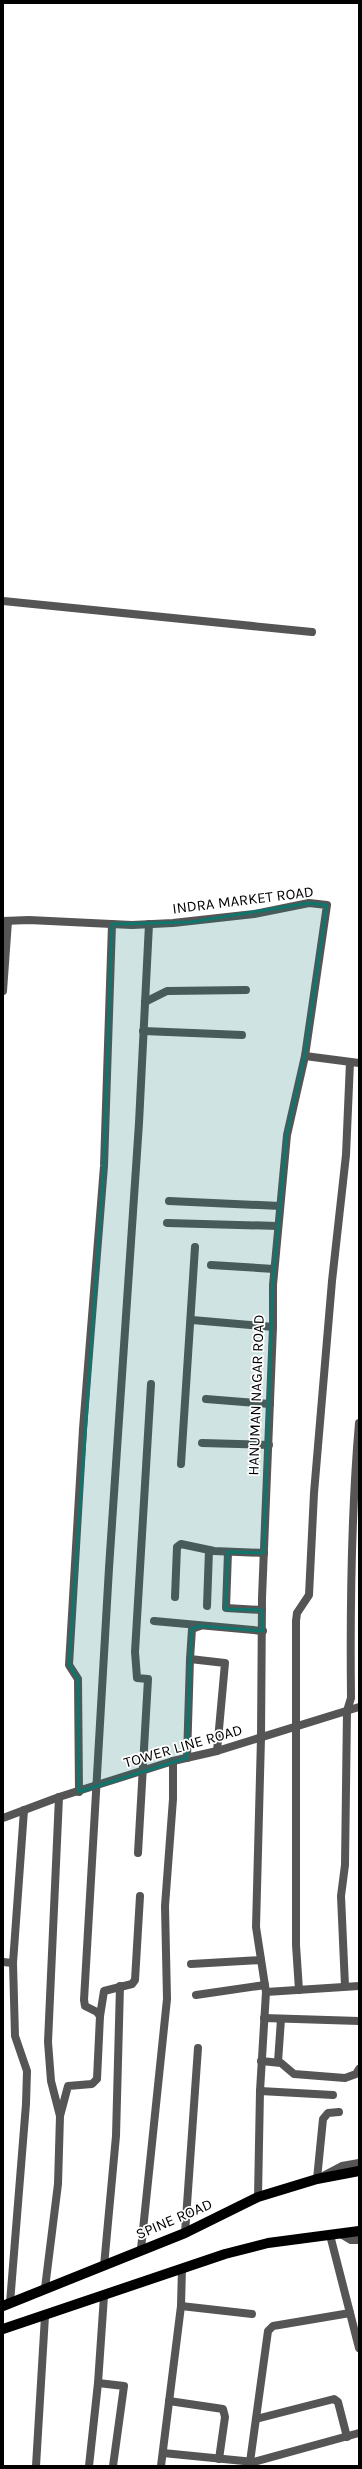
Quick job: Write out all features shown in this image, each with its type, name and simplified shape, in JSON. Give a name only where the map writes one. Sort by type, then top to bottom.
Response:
[{"type":"main road","name":"SPINE ROAD","points":[[7,2305],[45,2288],[104,2266],[141,2249],[185,2233],[258,2197],[317,2179],[359,2172]]},
{"type":"main road","points":[[3,2329],[104,2296],[182,2268],[268,2244],[359,2231]]},
{"type":"street","points":[[3,601],[312,632]]},
{"type":"street","name":"INDRA MARKET ROAD","points":[[5,921],[29,920],[112,924],[191,922],[254,914],[308,903],[327,905],[305,1056]]},
{"type":"street","points":[[3,991],[5,921]]},
{"type":"street","points":[[79,1792],[78,1679],[69,1664],[83,1429],[104,1166],[112,924]]},
{"type":"street","points":[[100,2016],[97,2012],[86,2006],[84,2000],[149,924]]},
{"type":"street","points":[[145,1002],[167,991],[246,990]]},
{"type":"street","points":[[143,1031],[242,1035]]},
{"type":"street","points":[[305,1056],[359,1062]]},
{"type":"street","name":"HANUMAN NAGAR ROAD","points":[[258,2197],[261,2061],[265,1989],[256,1927],[261,1738],[262,1610],[274,1269],[287,1136],[305,1056]]},
{"type":"street","points":[[299,1990],[296,1945],[295,1727],[298,1704],[297,1613],[308,1594],[314,1493],[332,1281],[346,1155],[350,1062]]},
{"type":"street","points":[[169,1201],[280,1206]]},
{"type":"street","points":[[166,1223],[278,1226]]},
{"type":"street","points":[[181,1464],[192,1320],[195,1247]]},
{"type":"street","points":[[211,1265],[274,1269]]},
{"type":"street","points":[[192,1320],[273,1327]]},
{"type":"street","points":[[138,1853],[144,1771],[148,1679],[137,1678],[136,1652],[151,1384]]},
{"type":"street","points":[[206,1399],[270,1404]]},
{"type":"street","points":[[344,1986],[341,1896],[346,1865],[347,1710],[351,1698],[350,1604],[352,1506],[359,1423]]},
{"type":"street","points":[[202,1443],[269,1445]]},
{"type":"street","points":[[175,1596],[178,1545],[184,1543],[209,1550],[264,1553]]},
{"type":"street","points":[[207,1606],[209,1550]]},
{"type":"street","points":[[228,1552],[226,1608],[262,1610]]},
{"type":"street","points":[[154,1621],[263,1631]]},
{"type":"street","points":[[187,1758],[192,1628],[200,1626]]},
{"type":"street","points":[[190,1659],[225,1663],[217,1752]]},
{"type":"street","name":"TOWER LINE ROAD","points":[[3,1818],[15,1812],[59,1797],[79,1792],[173,1761],[217,1752],[359,1707]]},
{"type":"street","points":[[141,2249],[167,1999],[165,1906],[173,1799],[173,1761]]},
{"type":"street","points":[[59,1797],[48,2042],[51,2081],[60,2116]]},
{"type":"street","points":[[7,2305],[27,2079],[25,2064],[15,2036],[13,1963],[24,1810]]},
{"type":"street","points":[[45,2288],[58,2184],[60,2116],[68,2086],[92,2084],[97,2079],[100,2016],[104,1991],[132,1984],[135,1980],[140,1896]]},
{"type":"street","points":[[191,1964],[261,1960]]},
{"type":"street","points":[[3,1962],[13,1963]]},
{"type":"street","points":[[104,2266],[116,2136],[120,1986]]},
{"type":"street","points":[[196,1995],[265,1989],[299,1990],[359,1986]]},
{"type":"street","points":[[264,2015],[359,2018]]},
{"type":"street","points":[[264,2015],[281,2018],[359,2021]]},
{"type":"street","points":[[278,2062],[281,2018]]},
{"type":"street","points":[[185,2233],[198,2048]]},
{"type":"street","points":[[261,2061],[278,2062],[296,2075],[345,2078],[356,2074],[359,2069]]},
{"type":"street","points":[[260,2091],[333,2095]]},
{"type":"street","points":[[317,2179],[323,2119],[328,2113],[339,2112]]},
{"type":"street","points":[[317,2179],[342,2166],[359,2163]]},
{"type":"street","points":[[341,2234],[352,2240],[359,2240]]},
{"type":"street","points":[[330,2235],[350,2313],[357,2330],[359,2348]]},
{"type":"street","points":[[161,2466],[181,2306],[182,2268]]},
{"type":"street","points":[[89,2466],[98,2383],[104,2296]]},
{"type":"street","points":[[181,2306],[252,2314]]},
{"type":"street","points":[[250,2462],[268,2331],[273,2326],[350,2313]]},
{"type":"street","points":[[36,2466],[45,2316]]},
{"type":"street","points":[[98,2383],[124,2386],[113,2466]]},
{"type":"street","points":[[256,2418],[334,2399],[338,2402],[347,2436]]},
{"type":"street","points":[[169,2401],[223,2409],[225,2417],[223,2461]]},
{"type":"street","points":[[163,2453],[223,2461],[250,2462],[359,2433]]},
{"type":"highlighted area","points":[[309,903],[327,905],[305,1056],[287,1135],[273,1285],[264,1553],[228,1552],[226,1609],[262,1610],[263,1631],[200,1626],[192,1629],[187,1758],[79,1792],[78,1679],[69,1665],[104,1166],[112,924],[191,922]]}]
